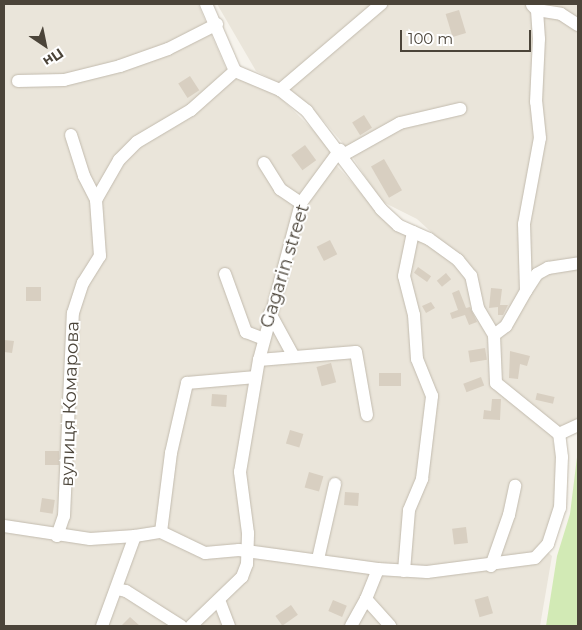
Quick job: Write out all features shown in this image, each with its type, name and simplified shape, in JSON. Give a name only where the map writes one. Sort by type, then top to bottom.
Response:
[{"type":"street","points":[[4,526],[58,536],[90,539],[161,532],[204,553],[248,551],[404,571],[491,566],[535,558],[548,544],[560,508],[562,457],[559,434],[496,383],[494,335],[478,308],[468,271],[429,239],[398,224],[382,209],[307,111],[280,90],[235,71],[217,24],[206,4]]},
{"type":"street","points":[[280,90],[381,4]]},
{"type":"street","points":[[526,291],[524,224],[540,138],[536,102],[539,39],[534,7],[561,14],[578,25]]},
{"type":"street","points":[[18,81],[64,80],[120,66],[168,49],[217,24]]},
{"type":"street","points":[[96,200],[119,160],[137,142],[191,110],[235,71]]},
{"type":"street","points":[[341,153],[400,122],[460,109]]},
{"type":"street","points":[[71,135],[84,176],[96,200]]},
{"type":"street","name":"Gagarin street","points":[[190,626],[242,577],[248,551],[240,472],[259,360],[270,313],[301,203],[341,153]]},
{"type":"street","points":[[264,163],[280,189],[301,203]]},
{"type":"street","name":"вулиця Комарова","points":[[58,536],[64,516],[73,313],[83,282],[100,256],[96,200]]},
{"type":"street","points":[[404,571],[409,510],[422,479],[432,396],[417,359],[414,315],[404,276],[413,232]]},
{"type":"street","points":[[494,335],[506,326],[537,274],[548,268],[578,263]]},
{"type":"street","points":[[225,274],[246,332],[264,339]]},
{"type":"street","points":[[270,313],[294,357]]},
{"type":"street","points":[[259,360],[356,352],[367,416]]},
{"type":"street","points":[[161,532],[171,453],[187,383],[256,377]]},
{"type":"street","points":[[559,434],[578,425]]},
{"type":"street","points":[[318,559],[335,484]]},
{"type":"street","points":[[491,566],[509,515],[515,486]]},
{"type":"street","points":[[102,626],[135,536]]},
{"type":"street","points":[[351,626],[366,599],[378,569]]},
{"type":"street","points":[[117,589],[126,591],[181,626]]},
{"type":"street","points":[[366,599],[390,626]]},
{"type":"street","points":[[219,600],[229,626]]},
{"type":"shaded area","points":[[4,4],[198,4],[228,73],[278,95],[327,144],[337,166],[394,229],[428,243],[465,274],[480,323],[490,341],[491,385],[552,435],[557,464],[557,497],[541,546],[552,556],[540,626],[4,626]]},
{"type":"shaded area","points":[[217,4],[578,4],[578,421],[557,427],[505,388],[499,377],[474,271],[417,219],[381,201],[346,147],[322,119],[291,90],[256,71]]},
{"type":"green space","points":[[578,449],[578,626],[546,626],[557,556],[570,514]]},
{"type":"building","points":[[459,10],[466,33],[453,37],[446,14]]},
{"type":"building","points":[[190,76],[199,90],[188,98],[178,84]]},
{"type":"building","points":[[364,115],[372,128],[360,135],[352,122]]},
{"type":"building","points":[[305,145],[316,160],[302,170],[291,155]]},
{"type":"building","points":[[384,159],[402,190],[389,198],[371,166]]},
{"type":"building","points":[[330,240],[337,254],[324,261],[317,247]]},
{"type":"building","points":[[418,267],[431,276],[427,282],[414,273]]},
{"type":"building","points":[[446,273],[451,279],[442,287],[437,281]]},
{"type":"building","points":[[26,287],[41,287],[41,301],[26,301]]},
{"type":"building","points":[[491,288],[502,289],[500,305],[508,305],[503,315],[498,315],[498,307],[489,308]]},
{"type":"building","points":[[459,290],[466,308],[470,307],[477,322],[469,325],[465,315],[452,319],[450,313],[458,310],[452,293]]},
{"type":"building","points":[[431,302],[435,308],[426,313],[422,306]]},
{"type":"building","points":[[4,340],[14,341],[12,353],[4,352]]},
{"type":"building","points":[[485,348],[487,360],[470,363],[468,351]]},
{"type":"building","points":[[510,351],[530,356],[527,366],[520,364],[518,379],[509,378]]},
{"type":"building","points":[[331,363],[336,382],[322,386],[317,367]]},
{"type":"building","points":[[379,373],[401,373],[401,386],[379,386]]},
{"type":"building","points":[[481,377],[484,385],[466,392],[463,384]]},
{"type":"building","points":[[537,393],[555,397],[553,404],[535,400]]},
{"type":"building","points":[[212,394],[227,395],[226,407],[211,406]]},
{"type":"building","points":[[492,399],[501,399],[500,420],[483,419],[484,410],[491,411]]},
{"type":"building","points":[[290,430],[303,434],[299,447],[286,443]]},
{"type":"building","points":[[45,451],[59,451],[59,465],[45,465]]},
{"type":"building","points":[[309,472],[323,476],[319,492],[305,487]]},
{"type":"building","points":[[345,492],[359,493],[358,506],[344,505]]},
{"type":"building","points":[[42,498],[55,500],[53,514],[40,512]]},
{"type":"building","points":[[466,527],[468,543],[454,545],[452,529]]},
{"type":"building","points":[[488,596],[493,613],[480,617],[475,600]]},
{"type":"building","points":[[333,600],[347,606],[342,617],[328,611]]},
{"type":"building","points":[[291,605],[298,615],[282,626],[275,616]]},
{"type":"building","points":[[130,617],[140,626],[121,626]]}]
